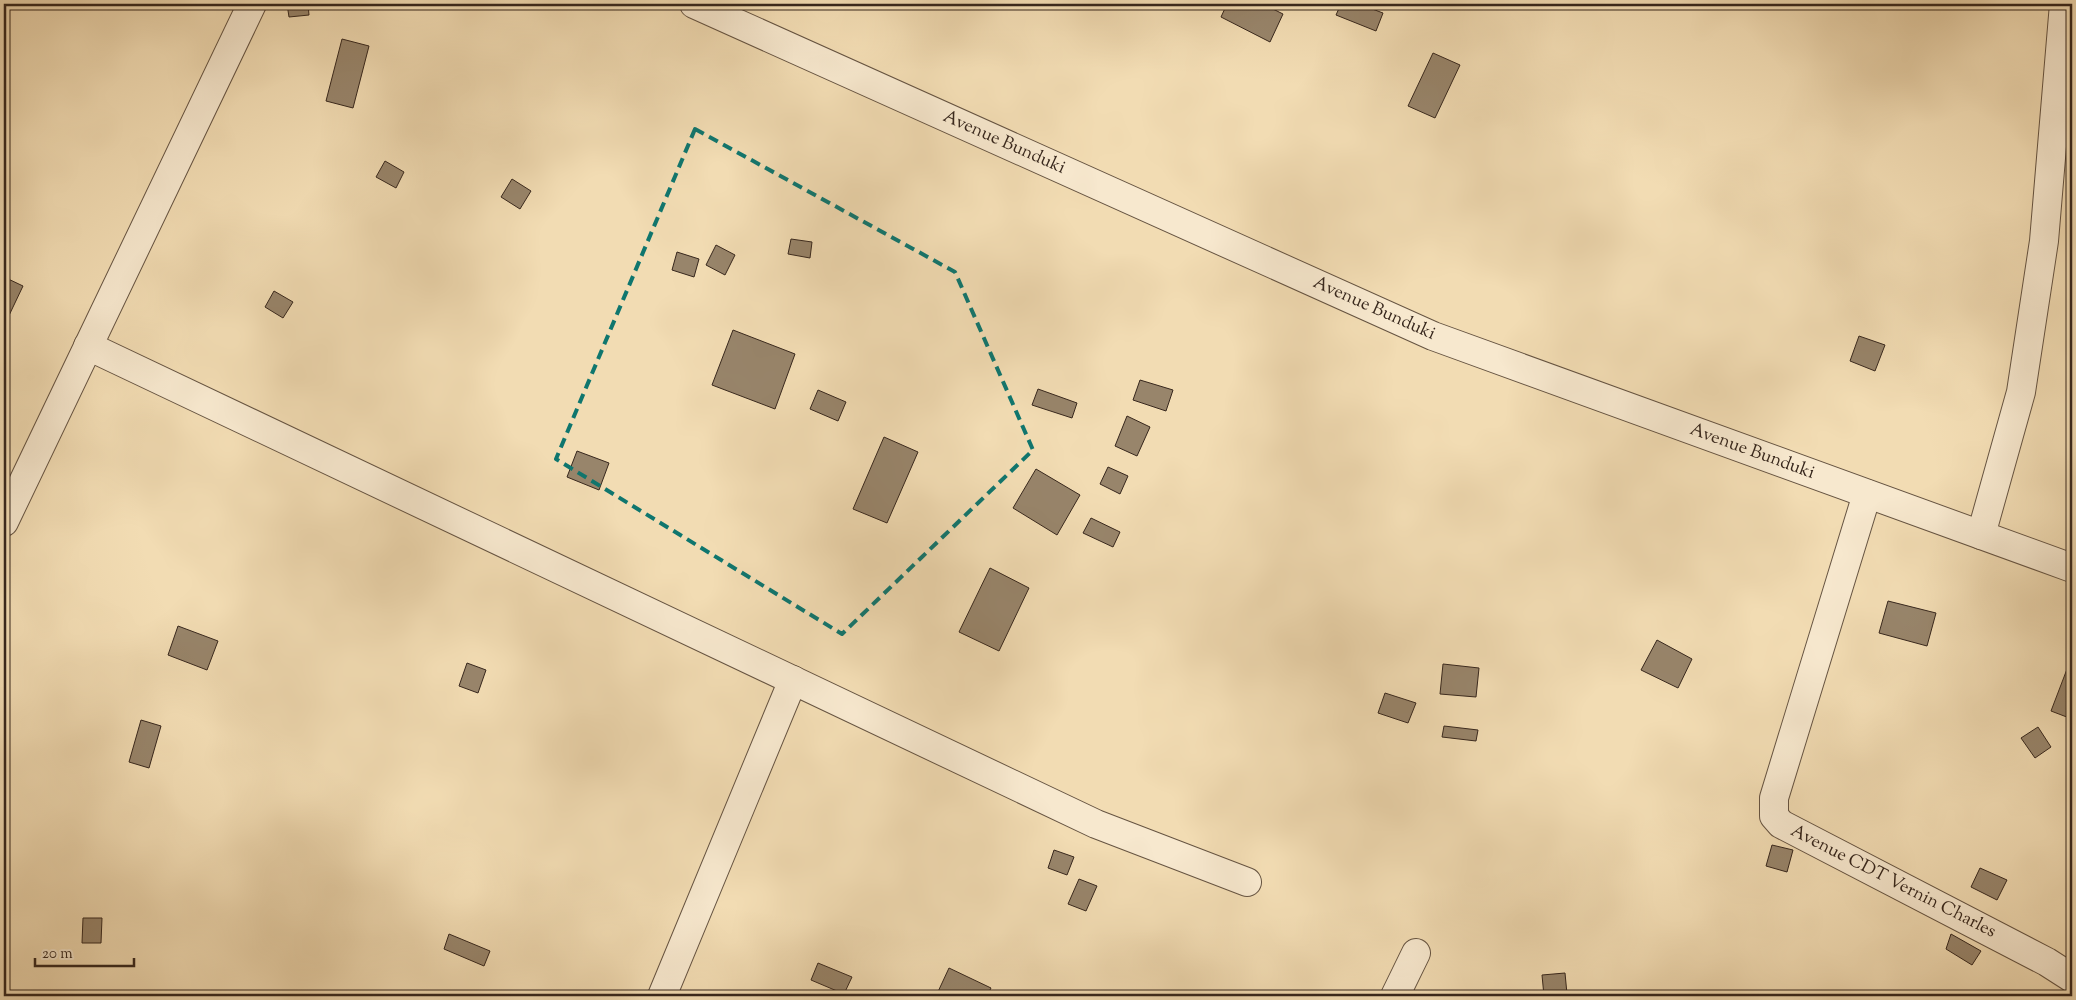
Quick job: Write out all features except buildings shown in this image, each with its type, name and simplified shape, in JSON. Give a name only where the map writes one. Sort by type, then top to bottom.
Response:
[{"type":"street","points":[[4,522],[10,493],[88,346],[252,4]]},
{"type":"street","name":"Avenue Bunduki","points":[[694,4],[1433,336],[2072,568]]},
{"type":"street","points":[[1981,536],[2020,392],[2043,251],[2064,4]]},
{"type":"street","points":[[88,346],[1096,824],[1247,882]]},
{"type":"street","name":"Avenue CDT Vernin Charles","points":[[1867,494],[1774,798],[1774,816],[1781,824],[2047,962],[2072,978]]},
{"type":"street","points":[[662,996],[793,680]]},
{"type":"street","points":[[1395,996],[1416,953]]},
{"type":"highlighted area","points":[[695,129],[955,272],[1033,450],[842,634],[556,459]]}]
